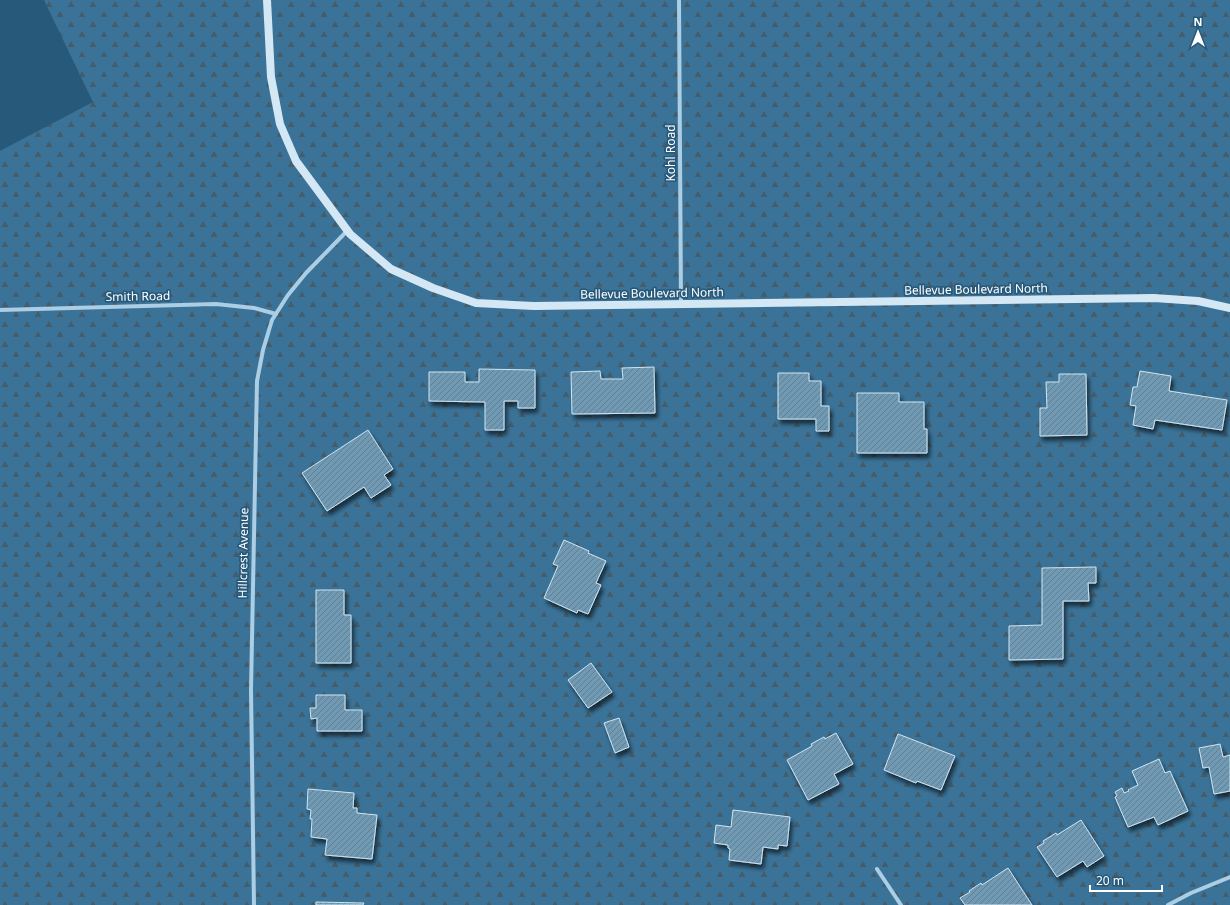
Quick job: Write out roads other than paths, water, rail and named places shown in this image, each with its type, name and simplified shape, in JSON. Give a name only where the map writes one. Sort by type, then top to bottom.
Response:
[{"type":"main road","name":"Bellevue Boulevard North","points":[[267,0],[271,77],[280,124],[296,161],[347,231],[391,269],[433,288],[476,303],[534,306],[681,305],[1154,298],[1198,301],[1230,308]]},
{"type":"street","name":"Kohl Road","points":[[679,0],[681,305]]},
{"type":"street","name":"Hillcrest Avenue","points":[[254,905],[251,690],[257,381],[263,350],[272,320],[288,295],[306,273],[347,231]]},
{"type":"street","name":"Smith Road","points":[[0,310],[216,304],[254,308],[276,314]]},
{"type":"street","points":[[877,869],[901,905]]},
{"type":"street","points":[[1168,905],[1191,893],[1230,878]]}]
